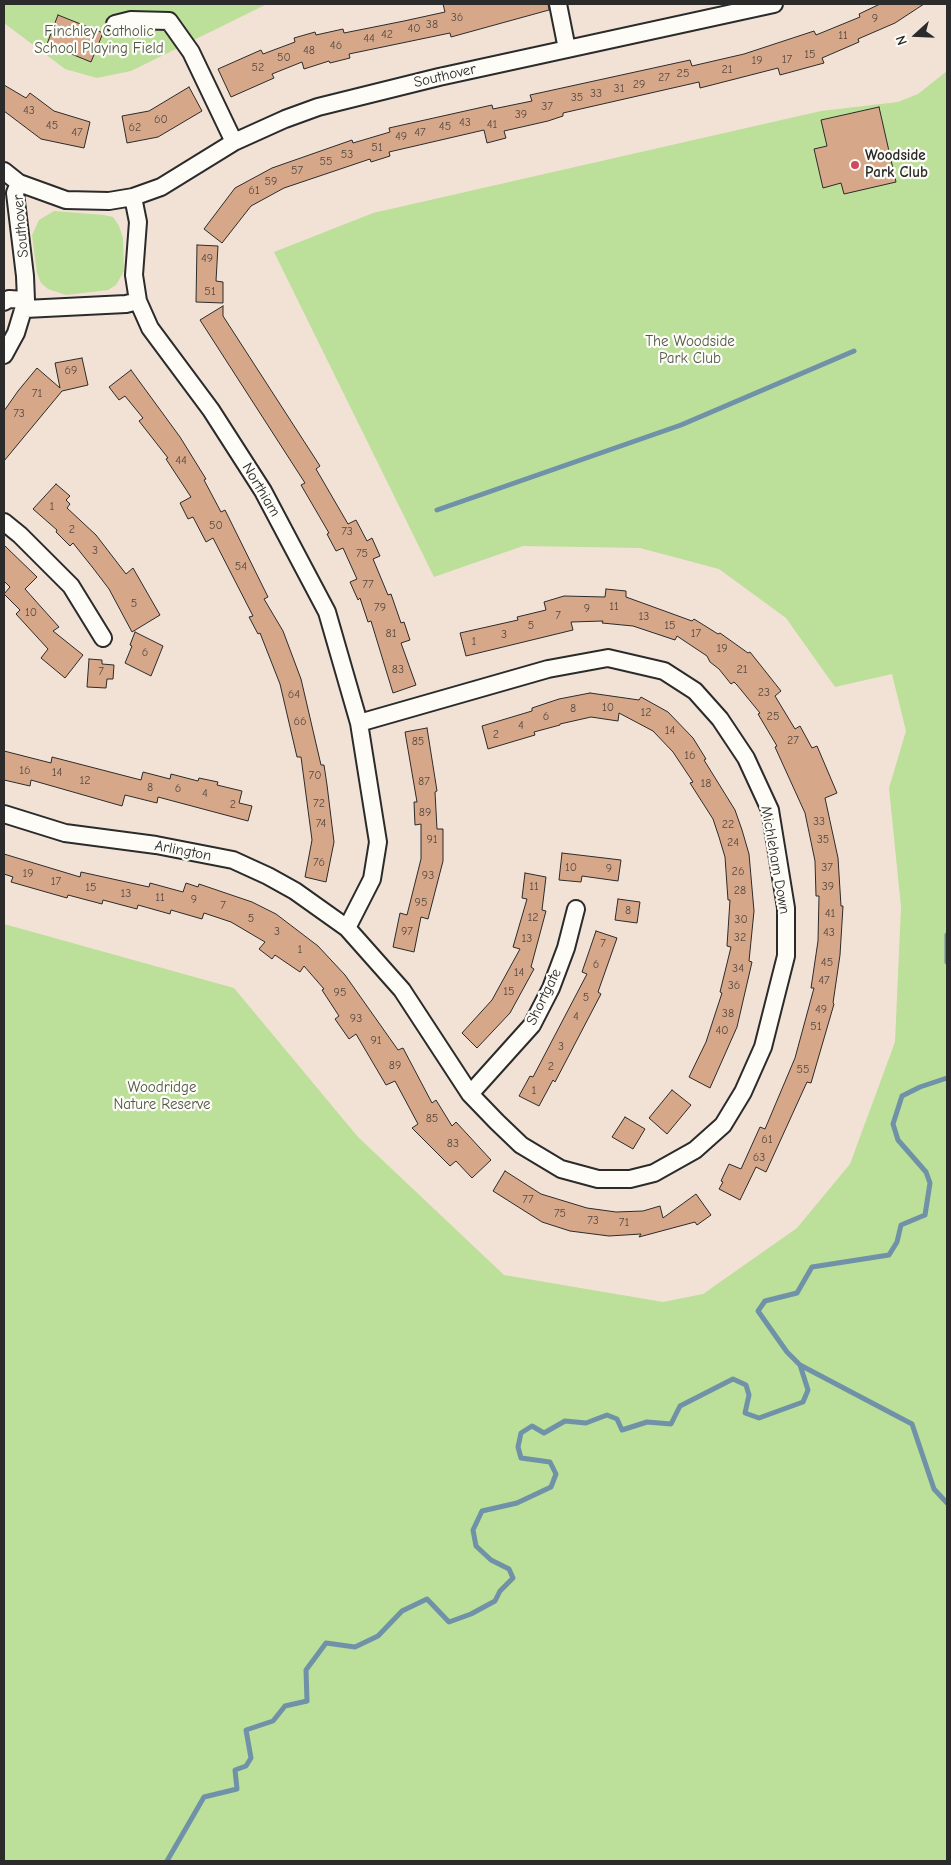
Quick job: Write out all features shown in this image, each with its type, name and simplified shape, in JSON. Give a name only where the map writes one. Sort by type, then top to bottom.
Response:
[{"type":"street","points":[[558,4],[568,49]]},
{"type":"street","name":"Southover","points":[[133,197],[161,187],[234,142],[285,118],[349,98],[774,4]]},
{"type":"street","points":[[115,24],[131,20],[169,22],[191,52],[234,142]]},
{"type":"street","points":[[4,171],[20,183],[66,200],[102,202],[133,197]]},
{"type":"street","name":"Southover","points":[[4,355],[16,333],[26,304],[24,261],[15,193],[20,183]]},
{"type":"street","name":"Northiam","points":[[133,197],[138,222],[134,274],[138,301],[150,328],[211,410],[263,492],[327,612],[359,723],[378,842],[372,879],[347,928]]},
{"type":"street","points":[[4,302],[10,299],[26,304],[126,304],[138,301]]},
{"type":"street","points":[[4,522],[72,586],[103,638]]},
{"type":"street","name":"Michleham Down","points":[[347,928],[402,990],[470,1094],[521,1145],[561,1169],[598,1179],[630,1180],[654,1173],[695,1150],[723,1125],[743,1092],[763,1047],[786,956],[786,908],[770,810],[746,758],[720,719],[695,691],[664,671],[608,658],[548,669],[359,723]]},
{"type":"street","name":"Arlington","points":[[4,814],[65,833],[156,845],[233,860],[295,891],[347,928]]},
{"type":"street","name":"Shortgate","points":[[470,1094],[532,1025],[551,988],[566,948],[576,910]]},
{"type":"green space","name":"Finchley Catholic School Playing Field","points":[[4,4],[267,4],[131,71],[97,78],[65,69],[4,23]]},
{"type":"green space","points":[[947,71],[947,1861],[4,1861],[4,924],[234,988],[358,1137],[504,1275],[663,1302],[703,1294],[797,1228],[850,1164],[895,1042],[901,907],[889,788],[906,731],[892,674],[835,687],[786,618],[719,569],[640,548],[523,546],[434,577],[274,252],[373,213],[821,111],[898,102],[918,94]]},
{"type":"green space","points":[[54,211],[113,217],[119,226],[123,238],[124,271],[116,285],[108,290],[66,295],[48,289],[41,283],[37,273],[32,235],[39,220]]},
{"type":"building","points":[[443,4],[548,4],[549,10],[451,37],[450,33],[349,54],[350,58],[330,63],[329,61],[304,69],[302,62],[272,74],[274,78],[231,97],[218,69],[261,50],[263,54],[295,42],[294,38],[315,32],[316,35],[343,29],[344,33],[445,12]]},
{"type":"building","points":[[880,4],[924,4],[895,23],[858,39],[859,42],[822,58],[824,63],[780,75],[778,68],[700,88],[699,82],[563,113],[563,116],[548,121],[504,131],[506,138],[487,143],[484,130],[389,152],[390,156],[371,162],[370,159],[284,188],[251,206],[222,243],[204,229],[235,188],[272,168],[352,140],[353,143],[390,132],[389,128],[492,105],[493,109],[532,101],[530,95],[690,60],[692,66],[744,54],[814,31],[816,35],[860,17],[859,14]]},
{"type":"building","points":[[58,15],[103,33],[91,62],[47,44]]},
{"type":"building","points":[[4,85],[26,98],[30,93],[54,111],[90,122],[84,148],[41,139],[4,111]]},
{"type":"building","points":[[189,87],[202,111],[158,137],[127,143],[122,116],[149,111]]},
{"type":"building","name":"Woodside Park Club","points":[[879,107],[896,182],[844,194],[841,183],[823,188],[814,149],[827,146],[821,120]]},
{"type":"building","points":[[197,245],[218,246],[216,281],[223,282],[223,303],[196,302]]},
{"type":"building","points":[[223,306],[223,316],[320,466],[316,469],[348,524],[356,520],[367,541],[372,538],[380,556],[373,559],[388,595],[391,594],[401,623],[404,622],[410,640],[401,643],[416,685],[393,693],[371,621],[368,622],[360,598],[358,600],[350,582],[357,579],[343,548],[336,551],[327,534],[329,533],[301,485],[305,483],[200,320]]},
{"type":"building","points":[[82,358],[88,385],[62,391],[4,461],[4,411],[18,391],[37,368],[60,388],[55,363]]},
{"type":"building","points":[[131,370],[180,437],[206,479],[204,480],[221,512],[225,510],[268,597],[264,599],[283,631],[301,679],[321,765],[324,765],[334,842],[326,882],[305,877],[312,840],[301,757],[297,757],[280,684],[260,633],[258,634],[249,617],[253,616],[213,538],[206,542],[193,517],[188,519],[180,503],[191,497],[166,459],[168,458],[139,421],[143,418],[125,396],[119,400],[109,387]]},
{"type":"building","points":[[56,484],[70,496],[66,500],[70,504],[67,508],[96,535],[126,574],[133,568],[160,615],[132,632],[109,589],[73,543],[70,546],[56,532],[57,530],[33,509]]},
{"type":"building","points":[[4,545],[37,577],[25,589],[59,627],[53,631],[83,655],[65,678],[41,658],[48,649],[16,614],[20,610],[4,594],[10,587],[4,581]]},
{"type":"building","points":[[606,589],[626,591],[626,597],[692,621],[694,619],[718,634],[720,633],[748,653],[750,652],[781,691],[775,696],[795,729],[800,726],[812,748],[817,746],[837,793],[825,798],[838,858],[841,906],[843,906],[834,1004],[811,1083],[807,1082],[766,1172],[756,1167],[740,1200],[719,1189],[723,1182],[721,1181],[729,1164],[741,1169],[760,1127],[765,1129],[795,1058],[814,988],[811,988],[818,941],[819,896],[816,896],[815,861],[805,813],[775,747],[777,746],[758,714],[760,713],[737,685],[734,682],[731,684],[719,669],[710,662],[707,656],[677,636],[675,640],[633,626],[602,623],[603,621],[571,622],[573,630],[466,656],[460,633],[518,620],[517,617],[546,610],[544,602],[564,596],[605,597]]},
{"type":"building","points":[[135,632],[163,646],[151,676],[125,663]]},
{"type":"building","points":[[89,659],[102,660],[102,664],[114,665],[113,679],[107,679],[106,688],[87,687]]},
{"type":"building","points":[[590,693],[639,700],[641,697],[668,712],[693,738],[706,759],[704,760],[735,810],[742,830],[749,854],[754,911],[749,961],[752,962],[737,1027],[710,1088],[689,1077],[706,1042],[722,993],[720,992],[731,947],[727,946],[730,900],[728,900],[725,857],[719,837],[713,819],[690,783],[693,782],[673,752],[653,731],[619,713],[618,721],[591,717],[534,732],[535,735],[488,749],[482,726],[532,711],[532,708],[559,699]]},
{"type":"building","points":[[427,728],[437,791],[435,792],[437,829],[443,829],[443,861],[428,919],[421,917],[414,952],[393,947],[400,913],[407,915],[421,859],[421,824],[415,825],[414,802],[417,802],[405,732]]},
{"type":"building","points":[[4,751],[51,763],[52,757],[141,780],[143,772],[170,779],[171,774],[198,781],[199,778],[218,782],[217,785],[242,791],[239,803],[252,806],[248,821],[158,797],[157,803],[125,795],[122,806],[31,780],[30,786],[4,780]]},
{"type":"building","points":[[562,853],[621,860],[618,881],[582,876],[581,882],[559,880]]},
{"type":"building","points":[[4,854],[80,877],[81,872],[149,887],[150,883],[183,892],[186,883],[198,887],[199,884],[252,902],[276,914],[318,946],[345,975],[398,1050],[403,1048],[432,1103],[436,1100],[452,1126],[456,1122],[491,1160],[472,1178],[456,1161],[450,1166],[412,1128],[418,1124],[395,1081],[386,1085],[356,1034],[349,1039],[335,1019],[339,1016],[322,990],[324,989],[304,966],[300,972],[275,955],[272,959],[259,949],[265,942],[231,922],[204,913],[202,919],[171,910],[170,914],[138,905],[137,909],[103,900],[102,904],[68,895],[67,898],[11,882],[13,877],[4,874]]},
{"type":"building","points":[[525,873],[546,877],[542,910],[546,911],[531,967],[534,969],[510,1013],[477,1048],[462,1033],[492,1000],[520,949],[513,947],[527,899],[522,898]]},
{"type":"building","points":[[618,899],[640,902],[637,923],[615,920]]},
{"type":"building","points":[[596,931],[617,938],[598,992],[601,994],[555,1082],[553,1080],[539,1106],[519,1096],[530,1076],[533,1077],[587,974],[582,972]]},
{"type":"building","points":[[672,1090],[691,1105],[667,1134],[649,1118]]},
{"type":"building","points":[[625,1117],[645,1129],[633,1149],[612,1137]]},
{"type":"building","points":[[505,1171],[541,1194],[587,1208],[616,1212],[643,1211],[660,1206],[663,1218],[696,1194],[711,1215],[697,1225],[695,1222],[639,1237],[641,1234],[609,1236],[570,1231],[542,1222],[493,1191]]},
{"type":"waterway","points":[[437,510],[681,425],[854,351]]},
{"type":"waterway","points":[[947,935],[947,962]]},
{"type":"waterway","points":[[167,1861],[204,1797],[237,1789],[235,1770],[246,1766],[251,1758],[246,1730],[273,1721],[285,1706],[307,1701],[306,1670],[326,1643],[355,1647],[378,1636],[402,1611],[427,1599],[449,1622],[471,1614],[495,1601],[500,1591],[513,1578],[509,1569],[491,1560],[476,1546],[473,1530],[482,1511],[517,1503],[551,1487],[556,1474],[550,1462],[521,1458],[518,1447],[521,1433],[532,1426],[544,1433],[565,1421],[586,1423],[607,1415],[617,1419],[622,1430],[647,1422],[671,1424],[680,1406],[733,1379],[746,1385],[749,1395],[745,1413],[759,1418],[803,1402],[808,1390],[800,1365],[787,1352],[758,1311],[765,1301],[797,1293],[812,1267],[889,1255],[897,1242],[901,1225],[925,1215],[930,1183],[926,1172],[898,1140],[893,1124],[902,1096],[920,1087],[947,1078]]},
{"type":"waterway","points":[[800,1365],[912,1424],[934,1489],[947,1503]]},
{"type":"place","name":"Woodside Park Club","points":[[855,165]]},
{"type":"park label","name":"The Woodside Park Club","points":[[690,350]]},
{"type":"park label","name":"Woodridge Nature Reserve","points":[[162,1096]]}]
